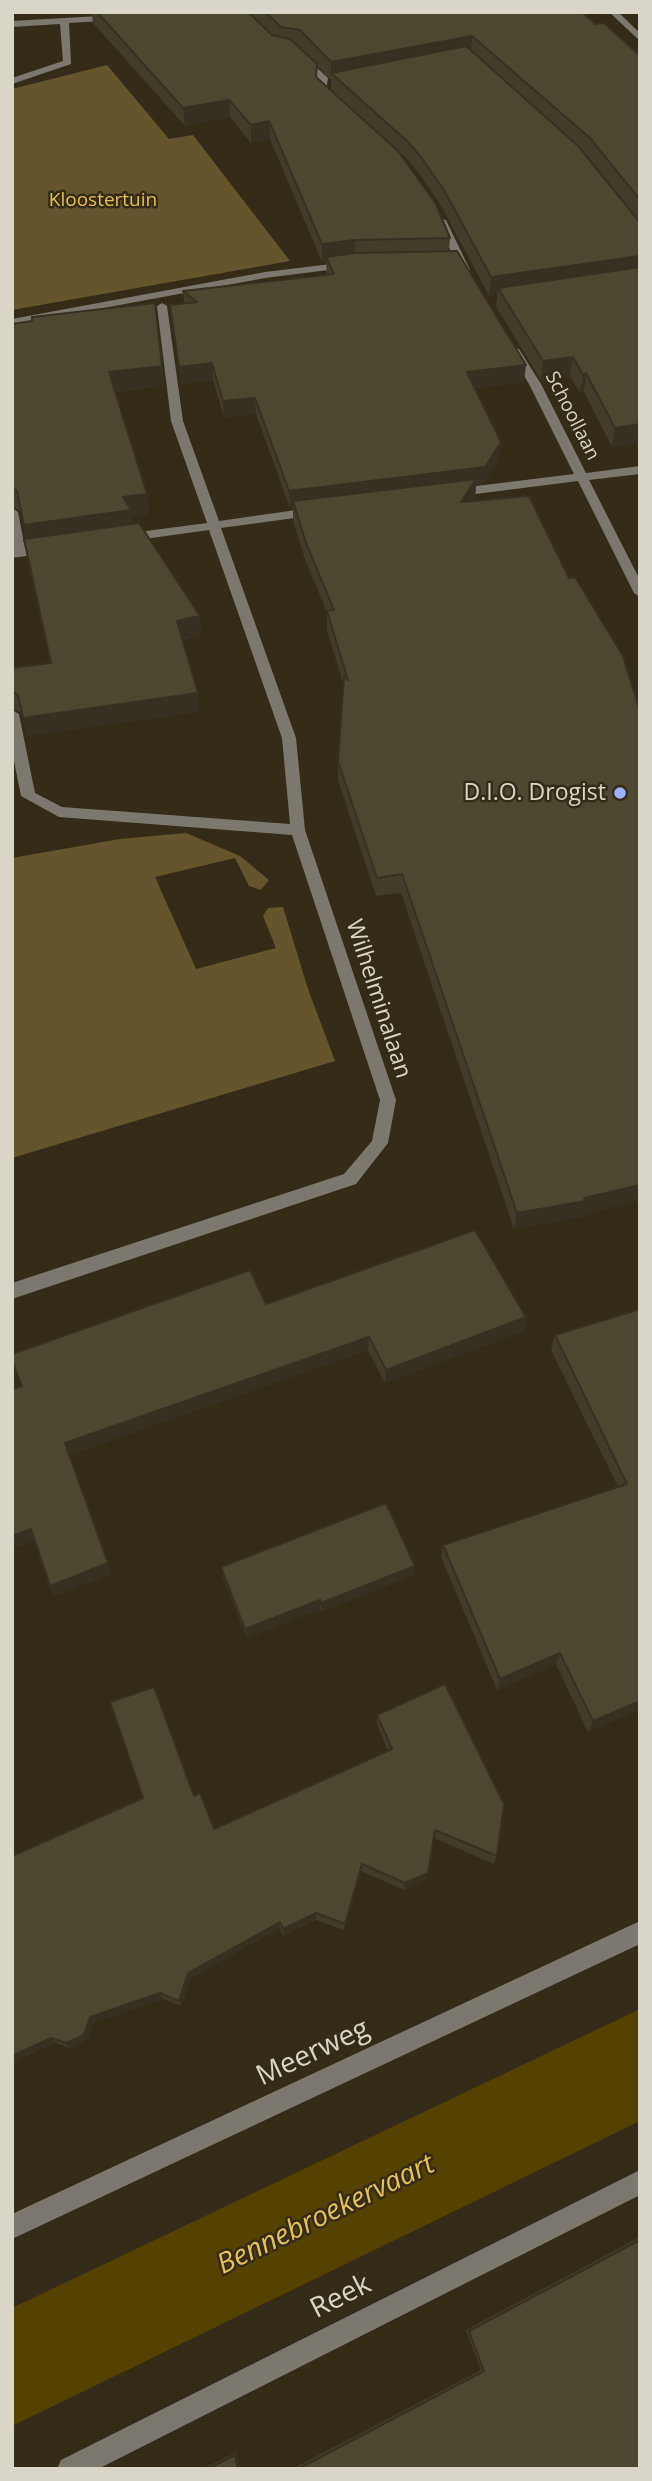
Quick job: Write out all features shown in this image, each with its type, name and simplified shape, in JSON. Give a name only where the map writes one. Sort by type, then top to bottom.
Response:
[{"type":"street","points":[[613,12],[640,38]]},
{"type":"street","points":[[12,24],[127,17]]},
{"type":"street","points":[[12,81],[68,62],[64,22]]},
{"type":"street","points":[[286,50],[295,52],[325,80],[321,91],[339,108]]},
{"type":"street","points":[[322,87],[335,84]]},
{"type":"street","points":[[434,210],[442,221],[453,262],[474,284]]},
{"type":"street","points":[[12,322],[265,275],[365,264]]},
{"type":"street","name":"Wilhelminalaan","points":[[12,1291],[350,1179],[380,1143],[388,1100],[298,830],[289,738],[216,524],[177,421],[162,306]]},
{"type":"street","name":"Schoollaan","points":[[507,338],[535,384],[640,593]]},
{"type":"street","points":[[433,496],[640,470]]},
{"type":"street","points":[[111,540],[325,510]]},
{"type":"street","points":[[12,512],[16,554],[59,547]]},
{"type":"street","points":[[12,714],[29,796],[59,812],[298,830]]},
{"type":"street","name":"Meerweg","points":[[12,2227],[640,1932]]},
{"type":"street","name":"Reek","points":[[70,2469],[640,2182]]},
{"type":"green space","name":"Kloostertuin","points":[[107,65],[169,139],[193,135],[290,261],[12,310],[12,89]]},
{"type":"green space","points":[[186,833],[240,856],[269,880],[261,890],[249,886],[235,858],[155,877],[196,969],[276,948],[263,916],[268,908],[283,907],[308,989],[335,1061],[12,1158],[12,858],[120,839]]},
{"type":"water","name":"Bennebroekervaart","points":[[640,2009],[640,2121],[12,2426],[12,2308]]},
{"type":"building","points":[[97,12],[248,12],[272,35],[290,39],[317,64],[316,77],[398,151],[436,204],[450,238],[355,240],[322,244],[269,121],[251,125],[229,100],[183,108]]},
{"type":"building","points":[[265,12],[582,12],[595,24],[604,23],[640,56],[640,200],[590,138],[472,36],[331,62],[300,30],[281,27]]},
{"type":"building","points":[[466,46],[578,146],[640,220],[640,256],[491,277],[444,190],[421,157],[407,141],[331,73]]},
{"type":"building","points":[[457,251],[526,365],[467,372],[501,442],[485,467],[289,491],[255,398],[223,401],[212,363],[179,367],[170,305],[197,302],[183,291],[334,274],[326,257],[355,253]]},
{"type":"building","points":[[640,267],[640,424],[615,428],[586,373],[583,375],[573,357],[543,361],[498,288]]},
{"type":"building","points":[[155,303],[162,366],[109,372],[147,494],[123,497],[131,510],[24,525],[17,491],[12,488],[12,324],[32,321],[32,317]]},
{"type":"building","points":[[476,479],[461,502],[529,496],[569,578],[575,577],[623,656],[640,711],[640,1185],[584,1198],[586,1201],[517,1213],[402,874],[377,878],[338,761],[344,676],[348,680],[327,611],[334,610],[306,543],[293,501]]},
{"type":"building","points":[[139,523],[200,616],[177,621],[198,693],[23,718],[18,695],[12,691],[12,668],[51,663],[24,539]]},
{"type":"building","points":[[475,1230],[526,1317],[386,1370],[369,1337],[65,1443],[108,1563],[50,1586],[31,1529],[12,1536],[12,1389],[22,1386],[12,1354],[250,1270],[266,1304]]},
{"type":"building","points":[[640,1309],[640,1701],[593,1721],[560,1653],[500,1679],[443,1545],[627,1484],[555,1335]]},
{"type":"building","points":[[386,1503],[415,1566],[245,1629],[221,1567]]},
{"type":"building","points":[[445,1684],[504,1804],[497,1856],[435,1830],[428,1873],[405,1883],[362,1864],[345,1924],[316,1913],[283,1929],[280,1922],[188,1973],[179,2001],[160,1993],[90,2017],[84,2035],[66,2043],[51,2038],[12,2056],[12,1856],[143,1798],[110,1702],[154,1687],[194,1796],[200,1793],[214,1829],[392,1749],[377,1715]]},
{"type":"building","points":[[640,2240],[640,2469],[298,2469],[484,2371],[469,2331]]},
{"type":"building","points":[[235,2455],[238,2469],[208,2469]]},
{"type":"place","name":"D.I.O. Drogist","points":[[620,793]]}]
